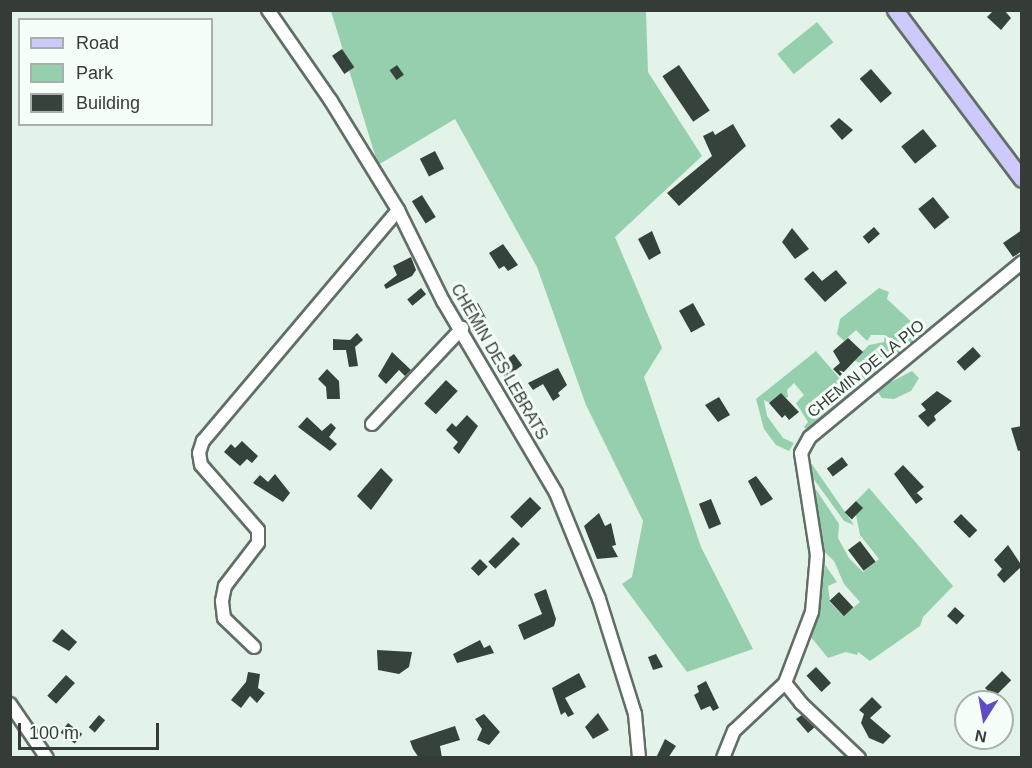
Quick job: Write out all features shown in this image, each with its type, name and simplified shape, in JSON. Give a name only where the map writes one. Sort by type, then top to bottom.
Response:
[{"type":"main road","points":[[895,10],[1022,179]]},
{"type":"street","name":"CHEMIN DES LEBRATS","points":[[268,10],[331,101],[398,210],[443,301],[462,328],[556,493],[612,641],[635,714],[639,758]]},
{"type":"street","points":[[254,646],[224,618],[222,601],[225,586],[258,543],[258,530],[201,465],[199,453],[203,441],[398,210]]},
{"type":"street","name":"CHEMIN DE LA PIO","points":[[723,758],[734,731],[785,682],[812,612],[817,555],[801,453],[810,437],[1022,262]]},
{"type":"street","points":[[372,424],[462,328]]},
{"type":"street","points":[[785,682],[801,703],[859,758]]},
{"type":"street","points":[[10,704],[47,758]]},
{"type":"green space","points":[[331,11],[646,11],[648,72],[702,156],[615,237],[662,348],[644,377],[701,547],[753,649],[687,672],[622,584],[632,577],[643,521],[586,405],[537,267],[455,119],[378,165]]},
{"type":"green space","points":[[817,22],[833,42],[794,74],[777,54]]},
{"type":"green space","points":[[879,288],[889,292],[887,299],[916,326],[916,334],[925,338],[886,367],[891,382],[912,371],[919,378],[911,391],[894,399],[882,398],[874,387],[862,385],[861,364],[854,360],[869,345],[884,342],[885,335],[871,335],[867,341],[856,330],[844,341],[837,334],[840,319]]},
{"type":"green space","points":[[816,351],[847,387],[859,391],[809,433],[804,427],[808,422],[796,403],[804,395],[794,383],[787,390],[788,397],[770,403],[764,400],[767,416],[783,438],[794,443],[789,451],[776,445],[764,429],[756,399]]},
{"type":"green space","points":[[811,447],[809,460],[854,525],[844,521],[808,471],[805,452]]},
{"type":"green space","points":[[811,482],[839,524],[838,538],[849,558],[863,572],[879,559],[860,535],[856,515],[863,508],[856,501],[869,488],[953,586],[923,617],[920,626],[870,661],[858,652],[857,655],[846,652],[828,658],[810,636],[809,622],[821,588],[821,559],[837,582],[828,586],[830,602],[843,616],[860,602],[844,584],[834,561],[820,548]]},
{"type":"building","points":[[994,10],[1004,10],[1011,18],[1001,30],[987,17]]},
{"type":"building","points":[[342,49],[354,67],[344,74],[332,56]]},
{"type":"building","points":[[397,65],[404,75],[397,80],[390,70]]},
{"type":"building","points":[[679,65],[710,111],[693,122],[662,76]]},
{"type":"building","points":[[871,69],[892,93],[881,103],[860,79]]},
{"type":"building","points":[[839,118],[853,130],[842,140],[830,126]]},
{"type":"building","points":[[733,124],[746,146],[679,206],[667,193],[712,156],[703,136],[713,131],[715,135]]},
{"type":"building","points":[[923,129],[937,146],[915,164],[901,147]]},
{"type":"building","points":[[435,151],[444,169],[429,177],[420,159]]},
{"type":"building","points":[[422,195],[436,217],[426,223],[412,201]]},
{"type":"building","points":[[933,197],[949,217],[935,229],[918,209]]},
{"type":"building","points":[[874,227],[880,234],[869,244],[863,237]]},
{"type":"building","points":[[792,228],[809,249],[795,259],[782,242]]},
{"type":"building","points":[[1022,230],[1022,251],[1013,257],[1003,243]]},
{"type":"building","points":[[652,231],[661,253],[649,260],[638,239]]},
{"type":"building","points":[[503,244],[518,265],[508,271],[504,266],[499,269],[489,253]]},
{"type":"building","points":[[411,257],[416,270],[412,276],[386,289],[384,285],[397,275],[393,266]]},
{"type":"building","points":[[836,270],[847,283],[825,302],[804,279],[813,271],[822,281]]},
{"type":"building","points":[[421,288],[426,294],[412,306],[407,300]]},
{"type":"building","points":[[478,303],[486,318],[475,324],[467,309]]},
{"type":"building","points":[[693,303],[705,325],[691,333],[679,311]]},
{"type":"building","points":[[357,333],[363,340],[355,347],[358,366],[349,367],[346,350],[333,350],[333,339],[350,340]]},
{"type":"building","points":[[848,338],[863,352],[840,376],[833,369],[840,363],[833,351]]},
{"type":"building","points":[[973,347],[981,356],[965,371],[957,362]]},
{"type":"building","points":[[392,352],[411,370],[405,376],[399,370],[386,384],[378,376]]},
{"type":"building","points":[[514,354],[522,365],[505,378],[497,366]]},
{"type":"building","points":[[558,368],[567,385],[558,393],[560,396],[553,401],[543,384],[533,390],[528,383]]},
{"type":"building","points":[[327,369],[339,381],[340,399],[327,399],[326,387],[318,379]]},
{"type":"building","points":[[446,380],[458,391],[436,414],[424,403]]},
{"type":"building","points":[[937,391],[952,401],[934,416],[936,420],[928,427],[918,416],[926,410],[921,404]]},
{"type":"building","points":[[781,393],[799,412],[789,420],[785,415],[782,418],[769,403]]},
{"type":"building","points":[[719,397],[730,415],[718,422],[705,405]]},
{"type":"building","points":[[467,415],[478,426],[459,454],[453,448],[458,442],[446,430],[452,423],[456,427]]},
{"type":"building","points":[[307,417],[322,431],[331,423],[336,428],[329,437],[337,444],[330,451],[298,427]]},
{"type":"building","points":[[1022,426],[1022,450],[1018,451],[1011,428]]},
{"type":"building","points":[[242,441],[258,456],[252,463],[247,459],[240,466],[224,452],[231,444],[235,448]]},
{"type":"building","points":[[842,457],[848,465],[833,476],[827,468]]},
{"type":"building","points":[[903,465],[924,487],[913,496],[917,493],[923,499],[916,504],[894,474]]},
{"type":"building","points":[[381,468],[393,480],[371,510],[357,496]]},
{"type":"building","points":[[275,474],[290,493],[283,502],[253,483],[260,475],[268,482]]},
{"type":"building","points":[[756,476],[773,499],[761,506],[748,481]]},
{"type":"building","points":[[530,497],[541,508],[522,528],[510,517]]},
{"type":"building","points":[[711,499],[721,524],[709,529],[699,504]]},
{"type":"building","points":[[856,501],[863,508],[852,519],[845,512]]},
{"type":"building","points":[[599,513],[605,526],[611,523],[616,545],[612,546],[618,557],[597,559],[584,526]]},
{"type":"building","points":[[961,514],[977,530],[969,538],[953,522]]},
{"type":"building","points":[[513,537],[520,544],[495,569],[488,562]]},
{"type":"building","points":[[860,541],[876,562],[864,571],[848,550]]},
{"type":"building","points":[[1008,545],[1022,566],[1004,583],[997,575],[1002,569],[994,560]]},
{"type":"building","points":[[480,559],[488,567],[479,576],[471,568]]},
{"type":"building","points":[[546,589],[556,619],[554,626],[524,640],[518,625],[542,614],[534,594]]},
{"type":"building","points":[[839,592],[853,607],[844,616],[829,601]]},
{"type":"building","points":[[955,607],[965,616],[957,625],[947,616]]},
{"type":"building","points":[[62,629],[77,642],[69,651],[52,641]]},
{"type":"building","points":[[480,640],[484,648],[490,645],[494,653],[457,663],[453,654]]},
{"type":"building","points":[[377,650],[412,652],[409,667],[399,674],[378,670]]},
{"type":"building","points":[[656,654],[663,667],[653,670],[648,657]]},
{"type":"building","points":[[816,667],[831,683],[821,692],[806,676]]},
{"type":"building","points":[[1002,671],[1011,680],[1001,690],[985,688]]},
{"type":"building","points":[[248,672],[260,674],[258,688],[265,693],[257,703],[250,696],[241,708],[231,700],[246,682]]},
{"type":"building","points":[[579,673],[586,687],[565,698],[574,714],[568,717],[565,712],[561,715],[552,688]]},
{"type":"building","points":[[66,675],[75,683],[56,704],[47,696]]},
{"type":"building","points":[[706,681],[719,708],[713,711],[710,706],[701,710],[694,695],[699,692],[697,686]]},
{"type":"building","points":[[872,697],[882,707],[870,718],[891,736],[883,744],[869,738],[861,723],[864,714],[859,710]]},
{"type":"building","points":[[598,713],[609,730],[593,739],[585,727]]},
{"type":"building","points":[[484,714],[500,732],[489,745],[477,740],[482,729],[475,719]]},
{"type":"building","points":[[99,715],[105,720],[95,732],[89,727]]},
{"type":"building","points":[[802,715],[815,727],[808,733],[796,719]]},
{"type":"building","points":[[68,723],[82,734],[75,744],[61,732]]},
{"type":"building","points":[[455,726],[460,740],[440,746],[442,758],[419,758],[410,741]]},
{"type":"building","points":[[665,739],[676,746],[668,758],[656,758]]}]
